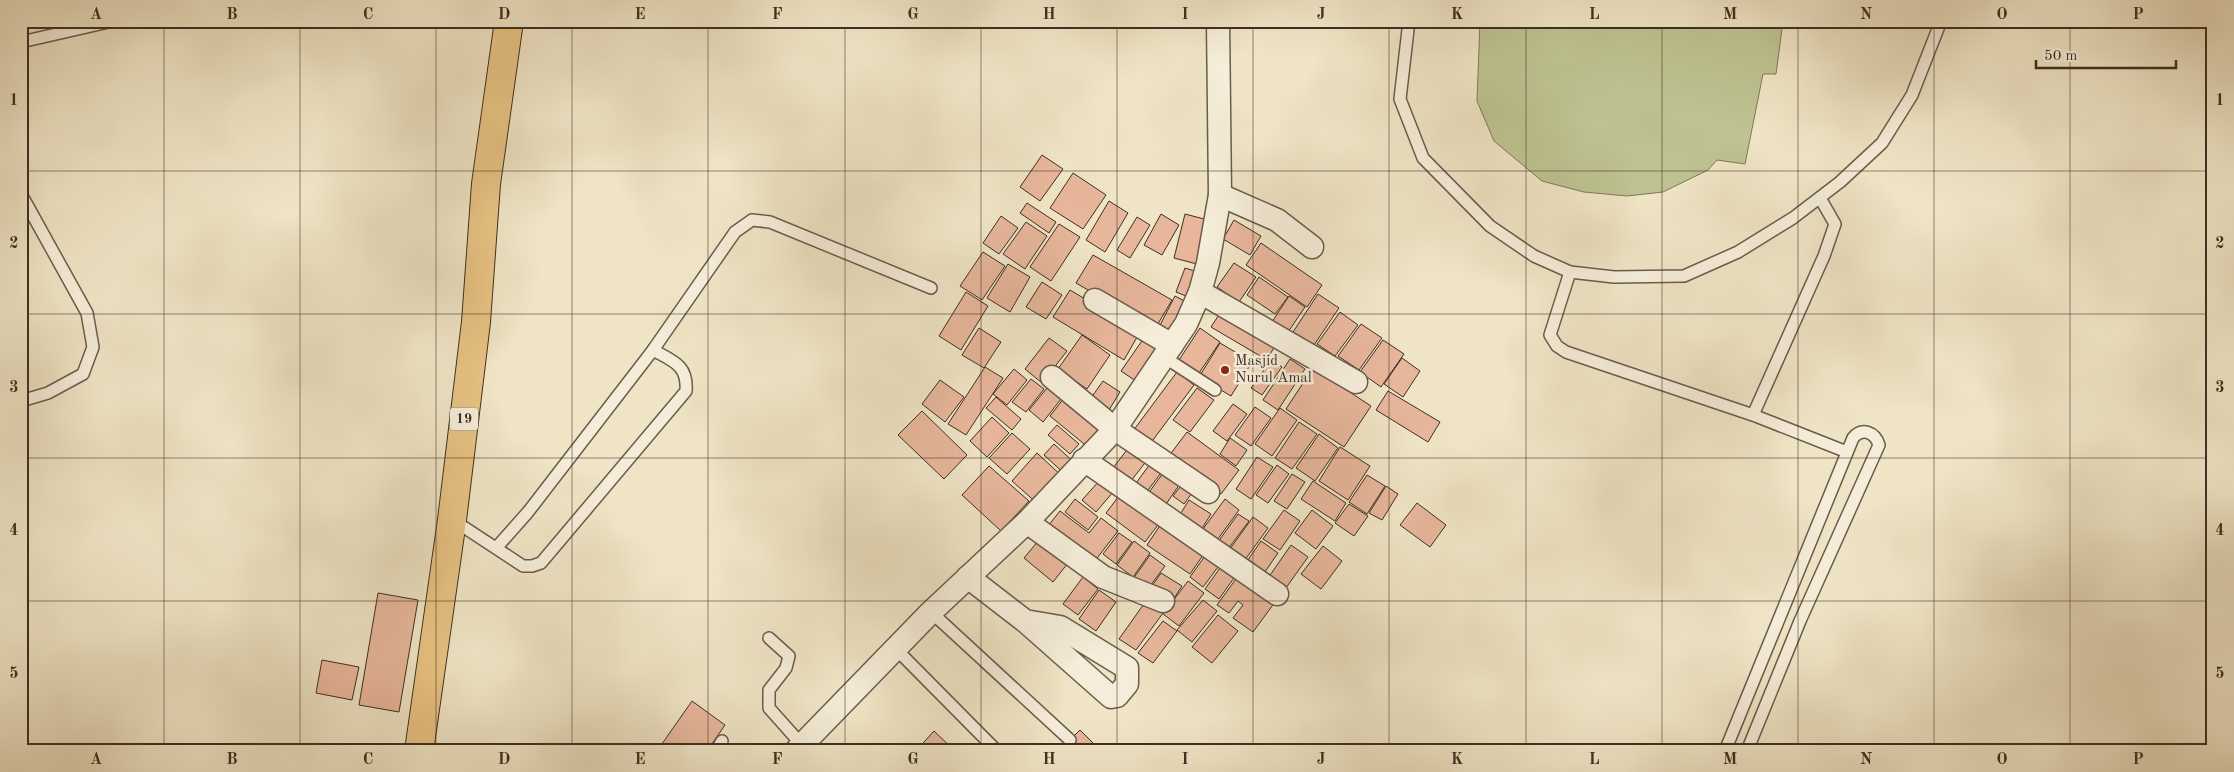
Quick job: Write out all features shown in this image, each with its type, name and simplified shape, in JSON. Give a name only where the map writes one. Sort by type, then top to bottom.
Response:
[{"type":"highway","name":"19","points":[[419,751],[452,520],[476,322],[486,184],[509,24]]},
{"type":"street","points":[[799,748],[931,612],[1027,522],[1115,429],[1186,324],[1200,292],[1208,263],[1220,195],[1218,21]]},
{"type":"street","points":[[1220,195],[1277,220],[1312,247]]},
{"type":"street","points":[[1200,292],[1356,382]]},
{"type":"street","points":[[1095,300],[1168,351]]},
{"type":"street","points":[[1052,377],[1115,429],[1208,492]]},
{"type":"street","points":[[1084,460],[1277,594]]},
{"type":"street","points":[[1027,522],[1103,577],[1163,601]]},
{"type":"street","points":[[968,577],[1025,621]]},
{"type":"lane","points":[[21,42],[113,21]]},
{"type":"lane","points":[[1409,21],[1400,99],[1423,158],[1490,226],[1534,256],[1570,272],[1614,277],[1684,276],[1738,252],[1793,218],[1820,198],[1882,143],[1912,95],[1942,21]]},
{"type":"lane","points":[[21,194],[87,313],[93,347],[83,374],[48,393],[21,401]]},
{"type":"lane","points":[[1753,415],[1824,256],[1835,224],[1820,198]]},
{"type":"lane","points":[[497,547],[528,512],[653,350],[735,232],[752,220],[770,222],[931,288]]},
{"type":"lane","points":[[1570,272],[1550,335],[1557,346],[1566,352],[1753,415],[1847,452]]},
{"type":"lane","points":[[452,520],[497,547],[506,557],[523,566],[541,563],[686,391],[687,377],[679,365],[653,350]]},
{"type":"lane","points":[[1168,351],[1215,390]]},
{"type":"lane","points":[[1725,751],[1847,452],[1857,433],[1864,431],[1872,433],[1879,446],[1800,621],[1747,751]]},
{"type":"lane","points":[[931,612],[1070,740]]},
{"type":"lane","points":[[769,638],[789,656],[786,668],[769,690],[769,708],[799,748]]},
{"type":"lane","points":[[896,649],[997,751]]},
{"type":"lane","points":[[856,751],[883,751]]},
{"type":"green space","points":[[1480,21],[1783,21],[1776,74],[1763,74],[1745,164],[1717,160],[1708,170],[1663,192],[1627,196],[1584,192],[1542,181],[1494,141],[1477,101]]},
{"type":"building","points":[[1042,155],[1063,169],[1040,201],[1020,187]]},
{"type":"building","points":[[1073,173],[1106,195],[1083,229],[1050,208]]},
{"type":"building","points":[[1109,201],[1128,213],[1105,252],[1086,240]]},
{"type":"building","points":[[1027,203],[1056,222],[1049,233],[1020,213]]},
{"type":"building","points":[[1161,214],[1179,225],[1162,255],[1144,245]]},
{"type":"building","points":[[1185,214],[1208,220],[1197,264],[1174,258]]},
{"type":"building","points":[[1001,216],[1018,228],[999,254],[983,243]]},
{"type":"building","points":[[1137,217],[1150,225],[1130,258],[1117,250]]},
{"type":"building","points":[[1234,220],[1261,236],[1250,255],[1223,239]]},
{"type":"building","points":[[1026,222],[1047,236],[1025,269],[1003,254]]},
{"type":"building","points":[[1059,224],[1080,237],[1051,281],[1030,267]]},
{"type":"building","points":[[1261,243],[1322,285],[1307,307],[1246,265]]},
{"type":"building","points":[[983,252],[1005,266],[982,300],[960,286]]},
{"type":"building","points":[[1093,255],[1172,300],[1155,329],[1076,283]]},
{"type":"building","points":[[1234,263],[1256,277],[1239,302],[1217,287]]},
{"type":"building","points":[[1008,264],[1030,277],[1010,312],[987,298]]},
{"type":"building","points":[[1185,268],[1201,273],[1191,298],[1176,292]]},
{"type":"building","points":[[1259,277],[1288,297],[1275,314],[1247,295]]},
{"type":"building","points":[[1042,282],[1062,295],[1046,319],[1026,307]]},
{"type":"building","points":[[1070,290],[1140,332],[1124,360],[1053,317]]},
{"type":"building","points":[[966,292],[988,306],[961,350],[939,336]]},
{"type":"building","points":[[1318,294],[1339,308],[1314,345],[1293,332]]},
{"type":"building","points":[[1175,296],[1190,304],[1171,339],[1157,331]]},
{"type":"building","points":[[1289,296],[1305,307],[1284,338],[1268,328]]},
{"type":"building","points":[[1222,310],[1277,342],[1267,360],[1211,327]]},
{"type":"building","points":[[1340,312],[1358,325],[1335,356],[1317,344]]},
{"type":"building","points":[[1361,324],[1382,338],[1359,370],[1338,356]]},
{"type":"building","points":[[979,328],[1001,342],[984,368],[962,355]]},
{"type":"building","points":[[1200,328],[1220,342],[1197,376],[1177,363]]},
{"type":"building","points":[[1082,335],[1110,355],[1087,389],[1058,369]]},
{"type":"building","points":[[1146,335],[1161,345],[1136,381],[1121,371]]},
{"type":"building","points":[[1049,338],[1067,351],[1042,383],[1025,369]]},
{"type":"building","points":[[1383,340],[1404,354],[1381,387],[1360,372]]},
{"type":"building","name":"Masjid Nurul Amal","points":[[1220,343],[1252,362],[1231,396],[1199,377]]},
{"type":"building","points":[[1402,358],[1420,371],[1403,397],[1384,384]]},
{"type":"building","points":[[1290,359],[1305,369],[1278,410],[1263,400]]},
{"type":"building","points":[[1271,360],[1282,367],[1262,395],[1251,388]]},
{"type":"building","points":[[985,367],[1003,378],[966,435],[948,424]]},
{"type":"building","points":[[1313,368],[1371,406],[1344,447],[1286,409]]},
{"type":"building","points":[[1014,369],[1027,380],[1007,405],[993,394]]},
{"type":"building","points":[[1177,372],[1194,385],[1147,448],[1130,435]]},
{"type":"building","points":[[1031,379],[1044,389],[1026,412],[1012,402]]},
{"type":"building","points":[[940,380],[964,397],[945,422],[922,404]]},
{"type":"building","points":[[1103,381],[1120,392],[1109,410],[1091,398]]},
{"type":"building","points":[[1047,388],[1061,399],[1043,422],[1029,410]]},
{"type":"building","points":[[1197,388],[1214,400],[1190,432],[1173,420]]},
{"type":"building","points":[[1388,391],[1440,422],[1428,442],[1376,410]]},
{"type":"building","points":[[996,397],[1021,419],[1012,430],[986,408]]},
{"type":"building","points":[[1064,398],[1104,429],[1089,448],[1050,416]]},
{"type":"building","points":[[1233,404],[1247,414],[1227,441],[1213,431]]},
{"type":"building","points":[[1255,407],[1271,418],[1251,446],[1235,435]]},
{"type":"building","points":[[1280,408],[1297,420],[1272,456],[1255,444]]},
{"type":"building","points":[[922,411],[967,455],[944,479],[898,435]]},
{"type":"building","points":[[992,417],[1009,433],[987,457],[970,441]]},
{"type":"building","points":[[1299,422],[1317,434],[1292,469],[1275,458]]},
{"type":"building","points":[[1057,425],[1079,444],[1070,454],[1048,435]]},
{"type":"building","points":[[1187,432],[1239,470],[1221,494],[1169,456]]},
{"type":"building","points":[[1012,433],[1030,449],[1007,474],[989,458]]},
{"type":"building","points":[[1319,434],[1338,448],[1315,481],[1296,468]]},
{"type":"building","points":[[1230,438],[1247,450],[1236,466],[1220,454]]},
{"type":"building","points":[[1054,444],[1077,465],[1067,476],[1044,455]]},
{"type":"building","points":[[1130,446],[1148,459],[1127,486],[1109,473]]},
{"type":"building","points":[[1340,447],[1370,466],[1348,500],[1319,481]]},
{"type":"building","points":[[1037,453],[1064,478],[1039,505],[1012,481]]},
{"type":"building","points":[[1257,457],[1273,467],[1251,499],[1236,489]]},
{"type":"building","points":[[1150,464],[1161,473],[1142,498],[1131,490]]},
{"type":"building","points":[[1277,465],[1289,474],[1268,503],[1256,495]]},
{"type":"building","points":[[989,466],[1029,501],[1001,531],[962,495]]},
{"type":"building","points":[[1166,469],[1182,481],[1164,507],[1147,495]]},
{"type":"building","points":[[1292,474],[1305,482],[1287,509],[1274,501]]},
{"type":"building","points":[[1367,475],[1385,486],[1367,514],[1349,502]]},
{"type":"building","points":[[1187,478],[1197,486],[1184,504],[1173,496]]},
{"type":"building","points":[[1100,480],[1114,491],[1096,512],[1082,500]]},
{"type":"building","points":[[1313,481],[1346,503],[1335,521],[1301,499]]},
{"type":"building","points":[[1386,486],[1398,494],[1382,520],[1369,513]]},
{"type":"building","points":[[1122,492],[1161,521],[1145,542],[1106,513]]},
{"type":"building","points":[[1075,499],[1098,517],[1088,530],[1065,512]]},
{"type":"building","points":[[1225,499],[1239,510],[1215,543],[1200,533]]},
{"type":"building","points":[[1189,500],[1211,514],[1201,530],[1179,516]]},
{"type":"building","points":[[1417,503],[1446,525],[1430,547],[1400,525]]},
{"type":"building","points":[[1349,504],[1368,516],[1354,536],[1335,523]]},
{"type":"building","points":[[1284,510],[1300,521],[1280,550],[1263,539]]},
{"type":"building","points":[[1312,510],[1333,526],[1316,549],[1295,533]]},
{"type":"building","points":[[1060,511],[1089,533],[1101,518],[1118,531],[1094,562],[1048,526]]},
{"type":"building","points":[[1238,514],[1249,521],[1228,549],[1218,542]]},
{"type":"building","points":[[1253,517],[1268,528],[1242,564],[1227,553]]},
{"type":"building","points":[[1165,518],[1208,548],[1190,574],[1147,545]]},
{"type":"building","points":[[1119,533],[1132,542],[1116,564],[1103,554]]},
{"type":"building","points":[[1039,540],[1068,563],[1053,582],[1024,558]]},
{"type":"building","points":[[1134,541],[1150,553],[1133,577],[1117,565]]},
{"type":"building","points":[[1261,541],[1278,553],[1260,579],[1243,567]]},
{"type":"building","points":[[1291,545],[1308,557],[1283,592],[1266,581]]},
{"type":"building","points":[[1323,546],[1342,561],[1321,589],[1301,574]]},
{"type":"building","points":[[1210,549],[1224,559],[1203,587],[1190,577]]},
{"type":"building","points":[[1150,555],[1165,566],[1147,590],[1133,579]]},
{"type":"building","points":[[1225,561],[1239,571],[1219,599],[1205,589]]},
{"type":"building","points":[[1241,572],[1278,598],[1253,632],[1233,618],[1243,605],[1238,601],[1229,613],[1217,605]]},
{"type":"building","points":[[1161,573],[1182,586],[1171,603],[1150,589]]},
{"type":"building","points":[[1083,577],[1098,589],[1078,615],[1063,604]]},
{"type":"building","points":[[1188,581],[1204,593],[1179,626],[1163,614]]},
{"type":"building","points":[[1099,590],[1116,602],[1096,631],[1079,619]]},
{"type":"building","points":[[378,593],[418,600],[399,712],[359,705]]},
{"type":"building","points":[[1203,600],[1217,611],[1192,642],[1177,630]]},
{"type":"building","points":[[1146,601],[1163,613],[1136,650],[1119,639]]},
{"type":"building","points":[[1218,615],[1238,631],[1212,663],[1192,647]]},
{"type":"building","points":[[1163,621],[1177,631],[1153,663],[1138,653]]},
{"type":"building","points":[[322,660],[359,667],[352,700],[316,693]]},
{"type":"building","points":[[692,701],[725,725],[707,751],[657,751]]},
{"type":"building","points":[[1080,730],[1095,745],[1089,751],[1059,751]]},
{"type":"building","points":[[934,731],[955,751],[916,751]]},
{"type":"place","name":"Masjid Nurul Amal","points":[[1225,370]]}]
